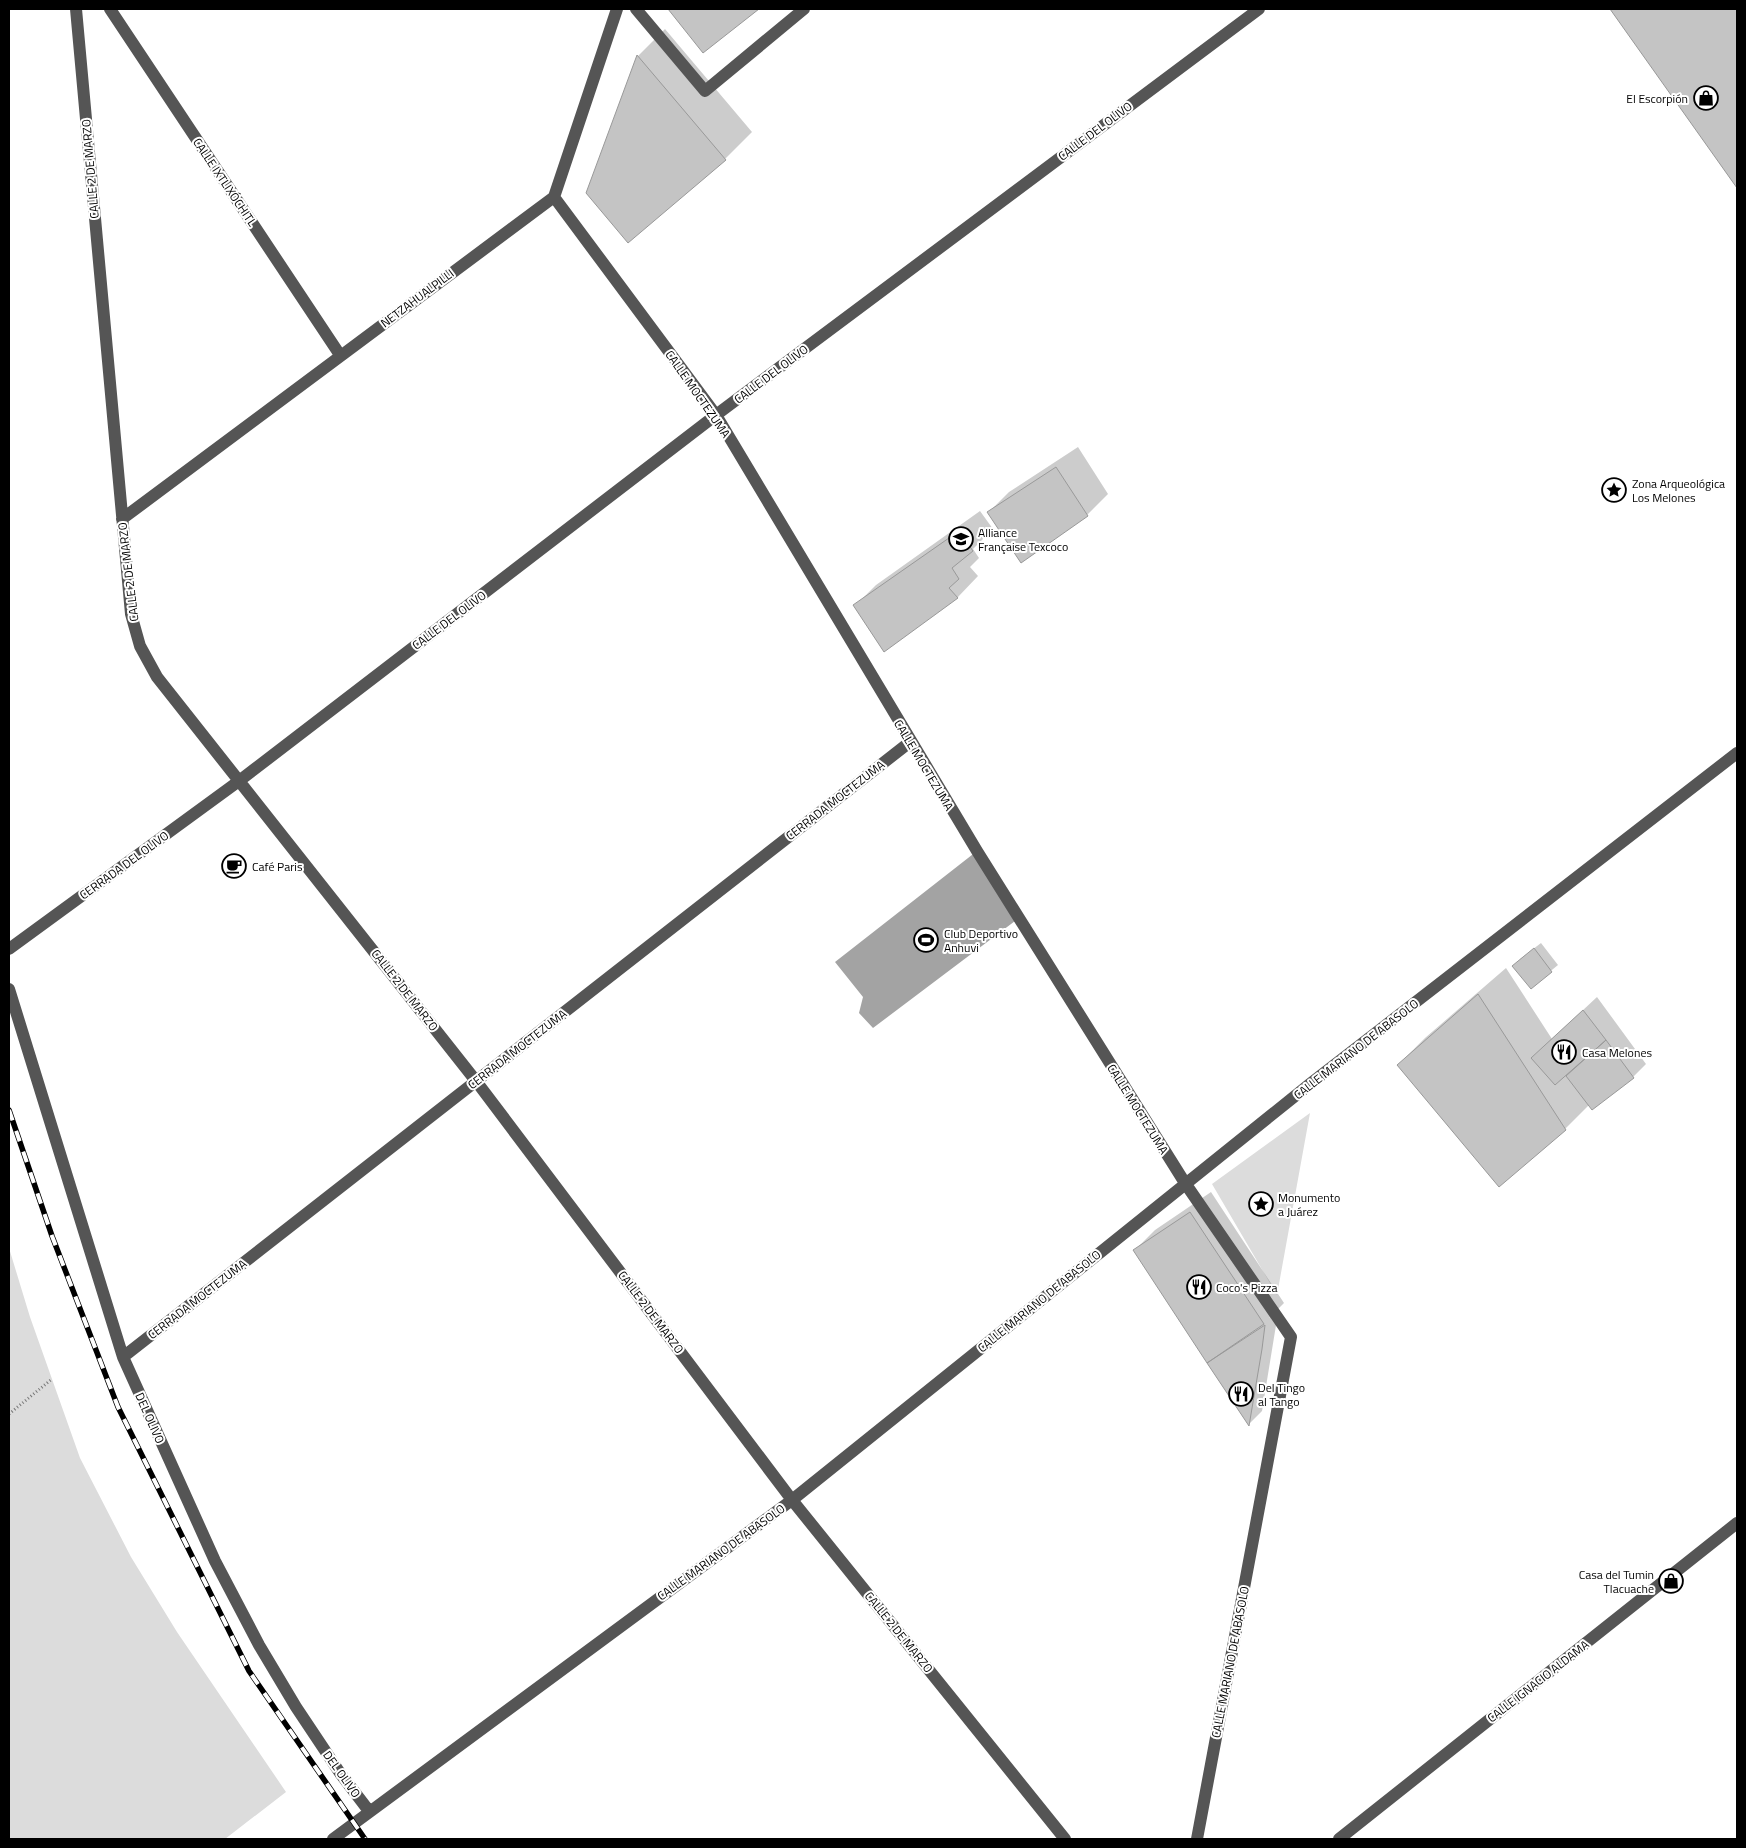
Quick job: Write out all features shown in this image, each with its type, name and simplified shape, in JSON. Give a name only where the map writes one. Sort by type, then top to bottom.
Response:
[{"type":"street","name":"CALLE 2 DE MARZO","points":[[76,9],[131,614],[140,646],[157,677],[476,1081],[792,1500],[1065,1839]]},
{"type":"street","name":"CALLE IXTLIXÓCHITL","points":[[110,9],[340,355]]},
{"type":"street","points":[[554,197],[617,9]]},
{"type":"street","points":[[636,9],[704,91],[804,9]]},
{"type":"street","name":"CALLE DEL OLIVO","points":[[239,781],[716,416],[1259,9]]},
{"type":"street","name":"NETZAHUALPILLI","points":[[122,519],[554,197]]},
{"type":"street","name":"CALLE MOCTEZUMA","points":[[554,197],[716,416],[910,742],[1185,1183],[1291,1337]]},
{"type":"street","name":"CERRADA MOCTEZUMA","points":[[123,1357],[910,742]]},
{"type":"street","name":"CALLE MARIANO DE ABASOLO","points":[[333,1839],[792,1500],[1185,1183],[1737,753]]},
{"type":"street","name":"CERRADA DEL OLIVO","points":[[9,949],[239,781]]},
{"type":"street","name":"DEL OLIVO","points":[[9,990],[123,1357],[215,1561],[259,1645],[296,1707],[340,1773],[369,1811]]},
{"type":"street","name":"CALLE MARIANO DE ABASOLO","points":[[1197,1839],[1291,1337]]},
{"type":"street","name":"CALLE IGNACIO ALDAMA","points":[[1339,1839],[1737,1523]]},
{"type":"path","points":[[9,1414],[52,1380]]},
{"type":"shaded area","name":"Club Deportivo Anhuvi","points":[[977,851],[1019,918],[873,1028],[859,1013],[863,997],[835,962]]},
{"type":"shaded area","points":[[1310,1113],[1277,1295],[1212,1184]]},
{"type":"shaded area","points":[[9,1248],[30,1317],[80,1458],[131,1557],[177,1632],[286,1792],[225,1839],[9,1839]]},
{"type":"building","points":[[668,9],[759,9],[703,53]]},
{"type":"building","name":"El Escorpión","points":[[1610,9],[1737,9],[1737,188]]},
{"type":"building","points":[[637,55],[726,160],[628,243],[586,193]]},
{"type":"building","points":[[1056,467],[1088,516],[1021,563],[987,512]]},
{"type":"building","points":[[959,531],[973,551],[952,568],[959,579],[949,588],[958,598],[884,652],[853,605]]},
{"type":"building","points":[[1534,948],[1552,972],[1531,989],[1512,966]]},
{"type":"building","points":[[1478,994],[1566,1130],[1499,1187],[1397,1065]]},
{"type":"building","points":[[1583,1010],[1606,1040],[1555,1085],[1531,1058]]},
{"type":"building","points":[[1606,1040],[1634,1078],[1592,1110],[1566,1076]]},
{"type":"building","name":"Coco's Pizza","points":[[1190,1212],[1264,1324],[1207,1363],[1133,1250]]},
{"type":"building","name":"Del Tingo al Tango","points":[[1265,1325],[1262,1349],[1249,1426],[1207,1363]]},
{"type":"railway","points":[[9,1110],[52,1236],[118,1407],[249,1671],[365,1839]]},
{"type":"place","name":"El Escorpión","points":[[1706,98]]},
{"type":"place","name":"Zona Arqueológica Los Melones","points":[[1614,490]]},
{"type":"place","name":"Alliance Française Texcoco","points":[[961,539]]},
{"type":"place","name":"Café Paris","points":[[234,866]]},
{"type":"place","name":"Club Deportivo Anhuvi","points":[[926,940]]},
{"type":"place","name":"Casa Melones","points":[[1564,1052]]},
{"type":"place","name":"Monumento a Juárez","points":[[1261,1204]]},
{"type":"place","name":"Coco's Pizza","points":[[1199,1287]]},
{"type":"place","name":"Del Tingo al Tango","points":[[1241,1394]]},
{"type":"place","name":"Casa del Tumin Tlacuache","points":[[1671,1581]]}]
